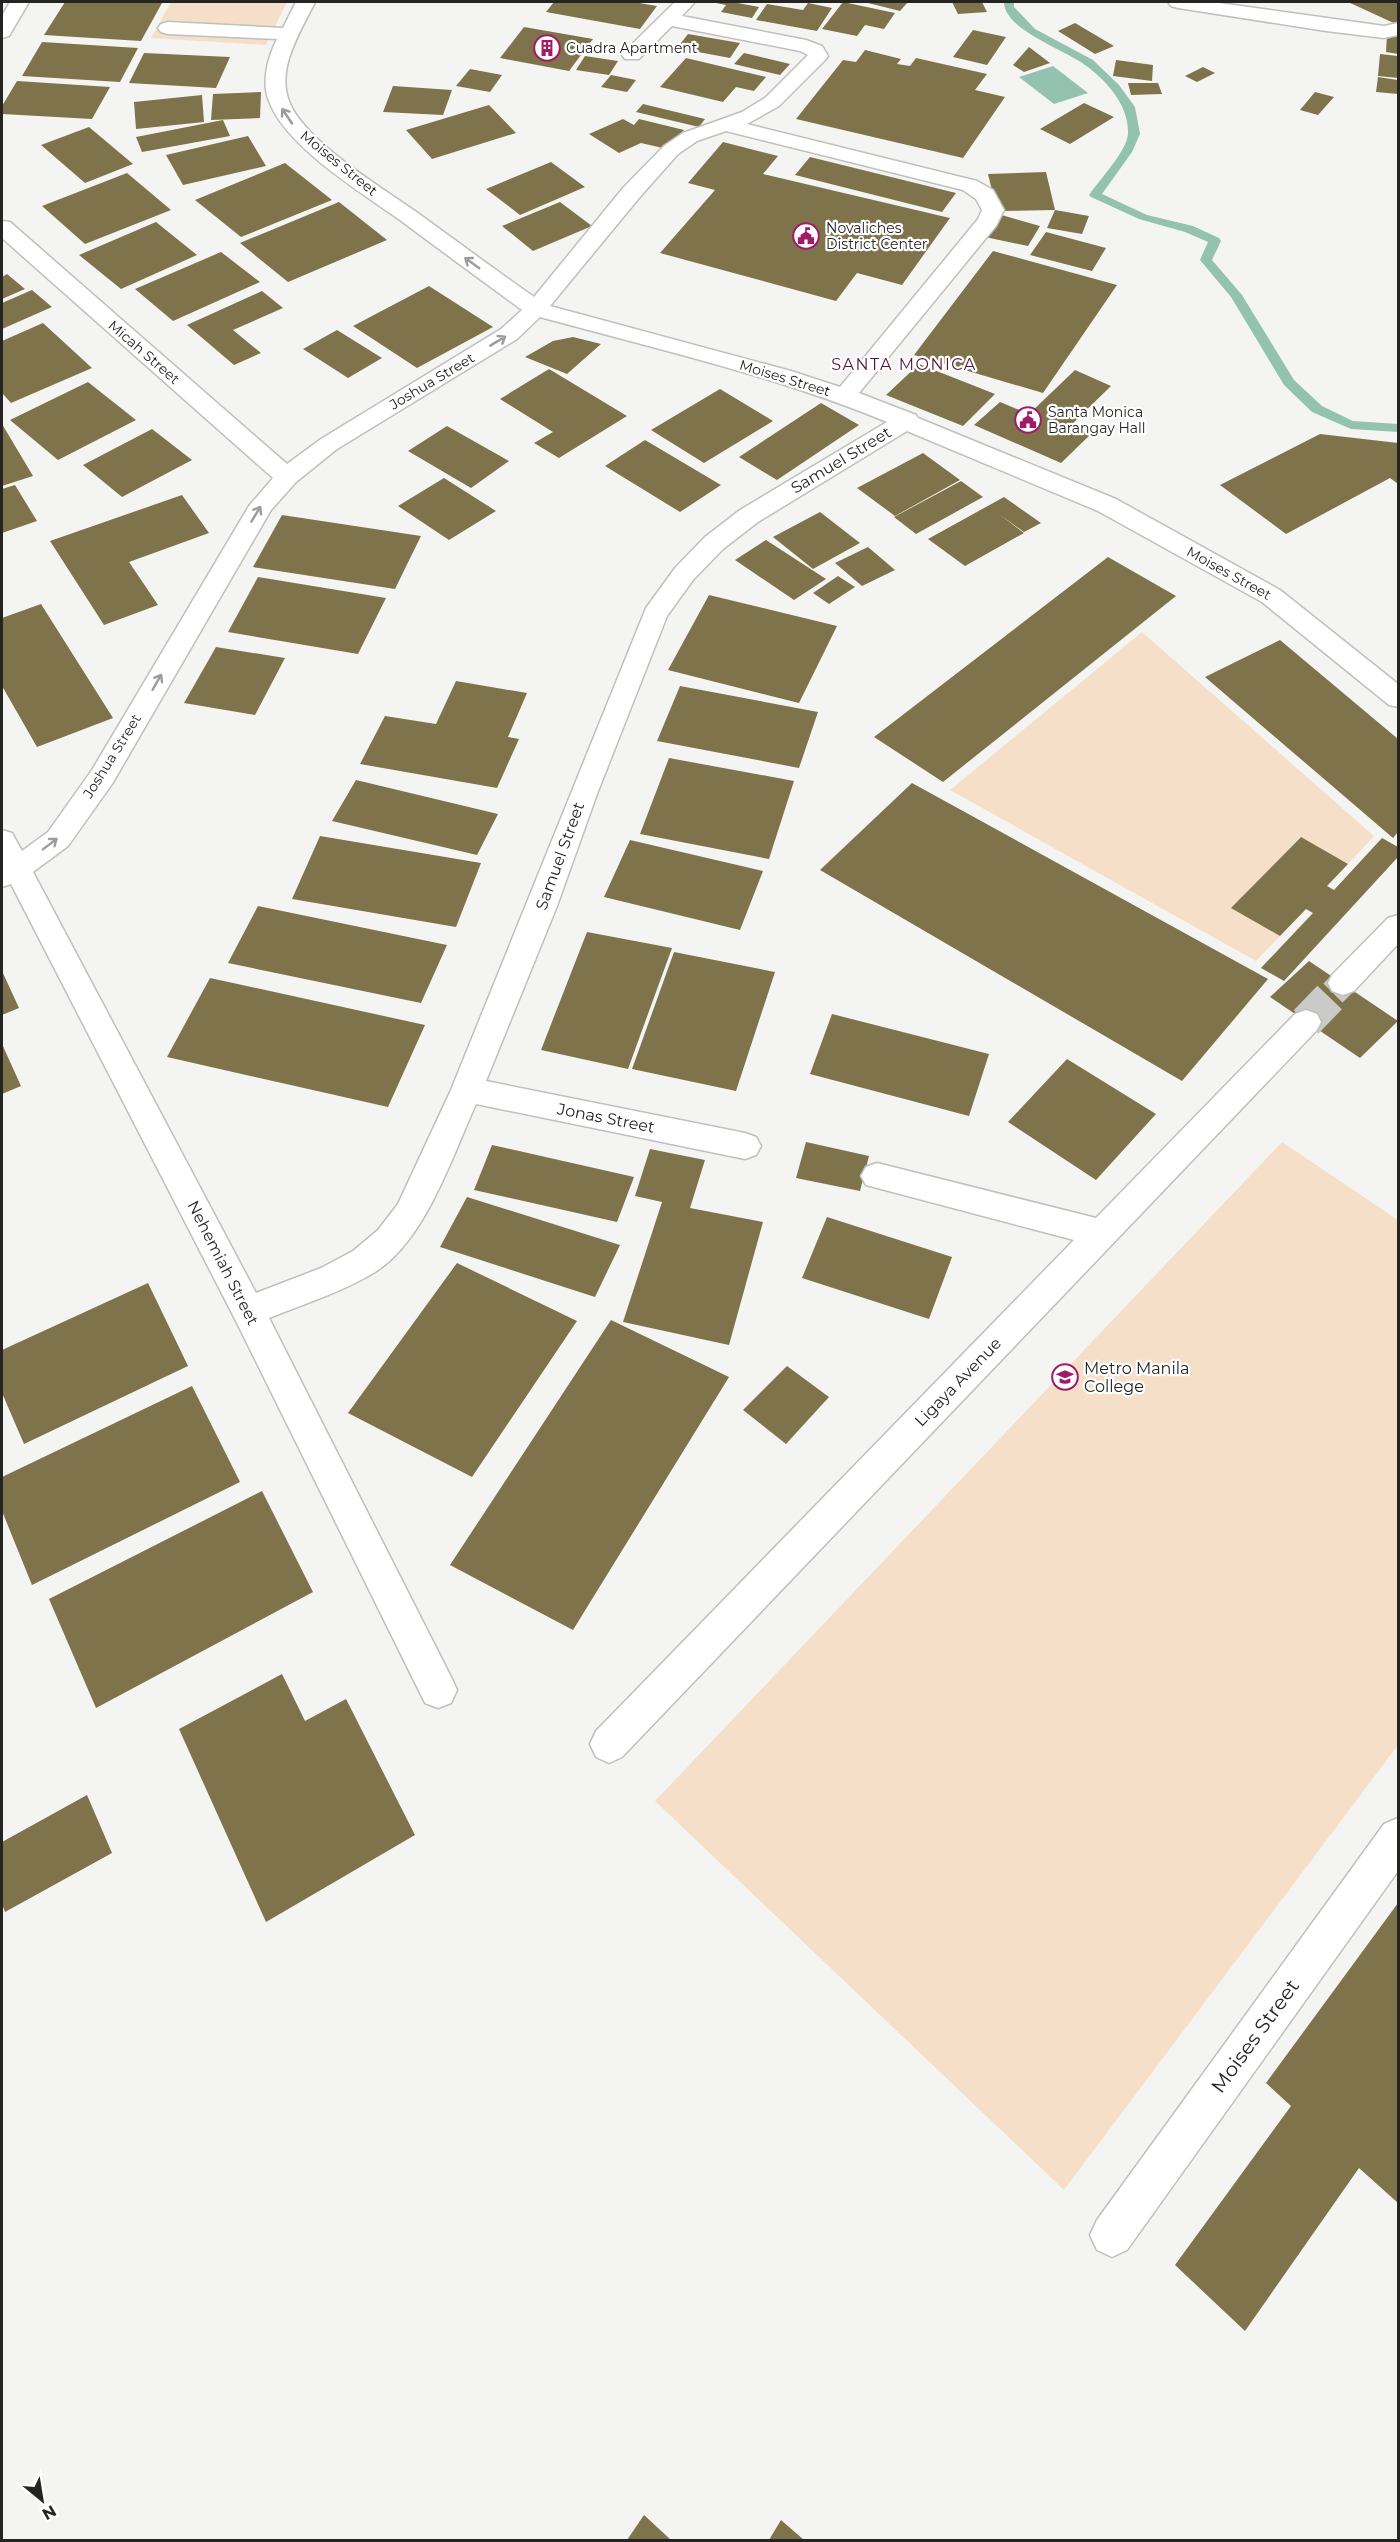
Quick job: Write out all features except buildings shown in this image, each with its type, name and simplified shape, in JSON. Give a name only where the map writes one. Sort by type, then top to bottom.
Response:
[{"type":"street","points":[[2,32],[18,2]]},
{"type":"street","name":"Moises Street","points":[[305,2],[283,47],[275,78],[278,100],[288,119],[312,144],[345,171],[536,309],[783,376],[845,396],[908,420],[1107,505],[1271,596],[1398,698]]},
{"type":"street","points":[[632,55],[685,2]]},
{"type":"street","points":[[1178,2],[1384,32],[1398,29]]},
{"type":"street","name":"Joshua Street","points":[[9,873],[58,839],[102,777],[261,506],[287,477],[338,439],[509,334],[536,309],[631,193],[671,150],[690,137],[749,116],[772,102],[818,56],[815,50],[806,46],[668,19]]},
{"type":"street","points":[[168,28],[289,34]]},
{"type":"street","points":[[727,125],[970,185],[985,195],[993,210],[988,221],[845,396]]},
{"type":"street","name":"Micah Street","points":[[2,227],[287,477]]},
{"type":"street","name":"Samuel Street","points":[[248,1311],[333,1278],[365,1261],[390,1240],[410,1213],[467,1090],[542,906],[583,794],[655,614],[684,574],[706,551],[748,516],[908,420]]},
{"type":"street","name":"Nehemiah Street","points":[[2,840],[9,873],[248,1311],[438,1690]]},
{"type":"street","points":[[1343,983],[1398,926]]},
{"type":"street","name":"Ligaya Avenue","points":[[609,1744],[1306,1022]]},
{"type":"street","name":"Jonas Street","points":[[467,1090],[745,1146]]},
{"type":"street","points":[[877,1176],[1101,1233]]},
{"type":"street","name":"Moises Street","points":[[1112,2235],[1398,1838]]},
{"type":"shaded area","points":[[171,2],[287,2],[266,45],[151,38]]},
{"type":"shaded area","points":[[1053,66],[1088,93],[1054,104],[1019,77]]},
{"type":"shaded area","points":[[1142,632],[1374,836],[1348,864],[1300,837],[1232,908],[1280,936],[1256,961],[950,790]]},
{"type":"shaded area","points":[[1282,1142],[1398,1220],[1398,1745],[1064,2190],[655,1801]]},
{"type":"waterway","points":[[1009,2],[1009,8],[1031,31],[1089,62],[1115,87],[1129,107],[1134,134],[1126,152],[1095,195],[1143,217],[1189,229],[1215,241],[1206,260],[1236,295],[1289,382],[1317,409],[1351,425],[1398,428]]},
{"type":"tunnel","points":[[1333,993],[1343,983]]},
{"type":"tunnel","points":[[1306,1022],[1335,992]]},
{"type":"place","name":"Cuadra Apartment","points":[[547,48]]},
{"type":"place","name":"Novaliches District Center","points":[[806,236]]},
{"type":"place","name":"Santa Monica Barangay Hall","points":[[1028,420]]},
{"type":"place","name":"Metro Manila College","points":[[1065,1377]]},
{"type":"district","name":"SANTA MONICA","points":[[904,364]]}]
